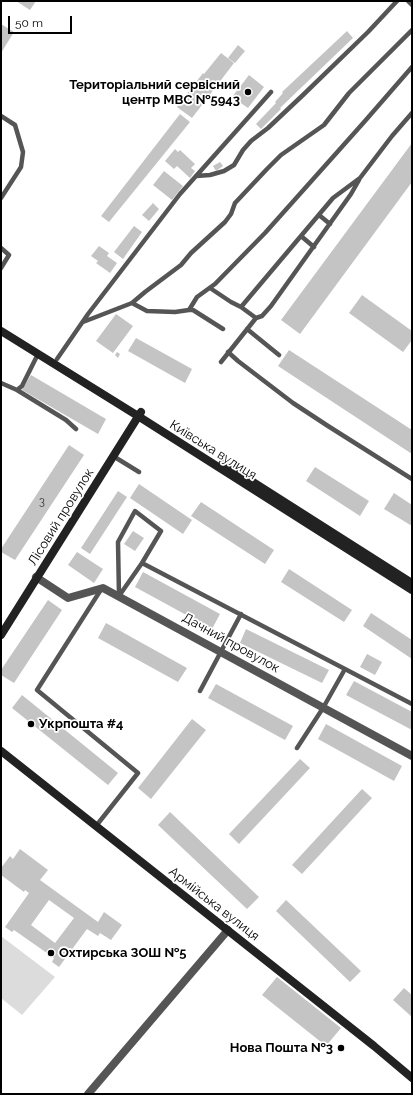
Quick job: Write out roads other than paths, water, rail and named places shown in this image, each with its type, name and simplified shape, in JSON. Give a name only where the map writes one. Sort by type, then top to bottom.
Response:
[{"type":"main road","name":"Київська вулиця","points":[[1,326],[57,360],[412,590]]},
{"type":"main road","name":"Київська вулиця","points":[[1,331],[140,414],[412,583]]},
{"type":"main road","name":"Лісовий провулок","points":[[1,635],[36,577],[140,414]]},
{"type":"main road","name":"Армійська вулиця","points":[[1,751],[374,1046],[412,1078]]},
{"type":"street","points":[[36,577],[68,598],[103,588]]},
{"type":"street","name":"Дачний провулок","points":[[103,588],[412,756]]},
{"type":"street","points":[[88,1094],[228,930]]},
{"type":"lane","points":[[196,176],[210,175],[224,171],[234,165],[243,150],[251,141],[268,128],[303,95],[368,32],[397,1]]},
{"type":"lane","points":[[408,1],[412,5]]},
{"type":"lane","points":[[83,322],[132,303],[181,265],[191,253],[225,222],[231,214],[235,203],[267,169],[281,155],[324,125],[349,93],[412,30]]},
{"type":"lane","points":[[189,310],[197,297],[210,288],[265,233],[412,67]]},
{"type":"lane","points":[[57,360],[83,322],[161,218],[196,176],[271,92]]},
{"type":"lane","points":[[221,362],[256,318],[262,316],[271,306],[351,194],[360,178],[392,136],[412,113]]},
{"type":"lane","points":[[1,116],[15,125],[23,152],[21,167],[1,198]]},
{"type":"lane","points":[[241,307],[333,198],[360,178]]},
{"type":"lane","points":[[319,215],[330,224]]},
{"type":"lane","points":[[301,236],[314,247]]},
{"type":"lane","points":[[1,248],[9,255],[1,268]]},
{"type":"lane","points":[[210,288],[256,318]]},
{"type":"lane","points":[[132,303],[147,311],[175,312],[193,310],[223,329]]},
{"type":"lane","points":[[247,329],[279,355]]},
{"type":"lane","points":[[228,352],[293,403],[412,479]]},
{"type":"lane","points":[[17,390],[22,386],[38,354]]},
{"type":"lane","points":[[1,383],[17,390],[66,420],[76,429]]},
{"type":"lane","points":[[113,456],[139,472]]},
{"type":"lane","points":[[135,511],[161,531],[142,563],[119,596],[118,542],[135,511]]},
{"type":"lane","points":[[142,563],[412,704]]},
{"type":"lane","points":[[96,826],[138,772],[37,690],[103,588]]},
{"type":"lane","points":[[200,691],[241,614]]},
{"type":"lane","points":[[297,748],[323,708],[345,668]]},
{"type":"place","name":"Територіальний сервісний центр МВС №5943","points":[[248,92]]},
{"type":"place","name":"Укрпошта #4","points":[[31,724]]},
{"type":"place","name":"Охтирська ЗОШ №5","points":[[51,953]]},
{"type":"place","name":"Нова Пошта №3","points":[[341,1048]]}]
